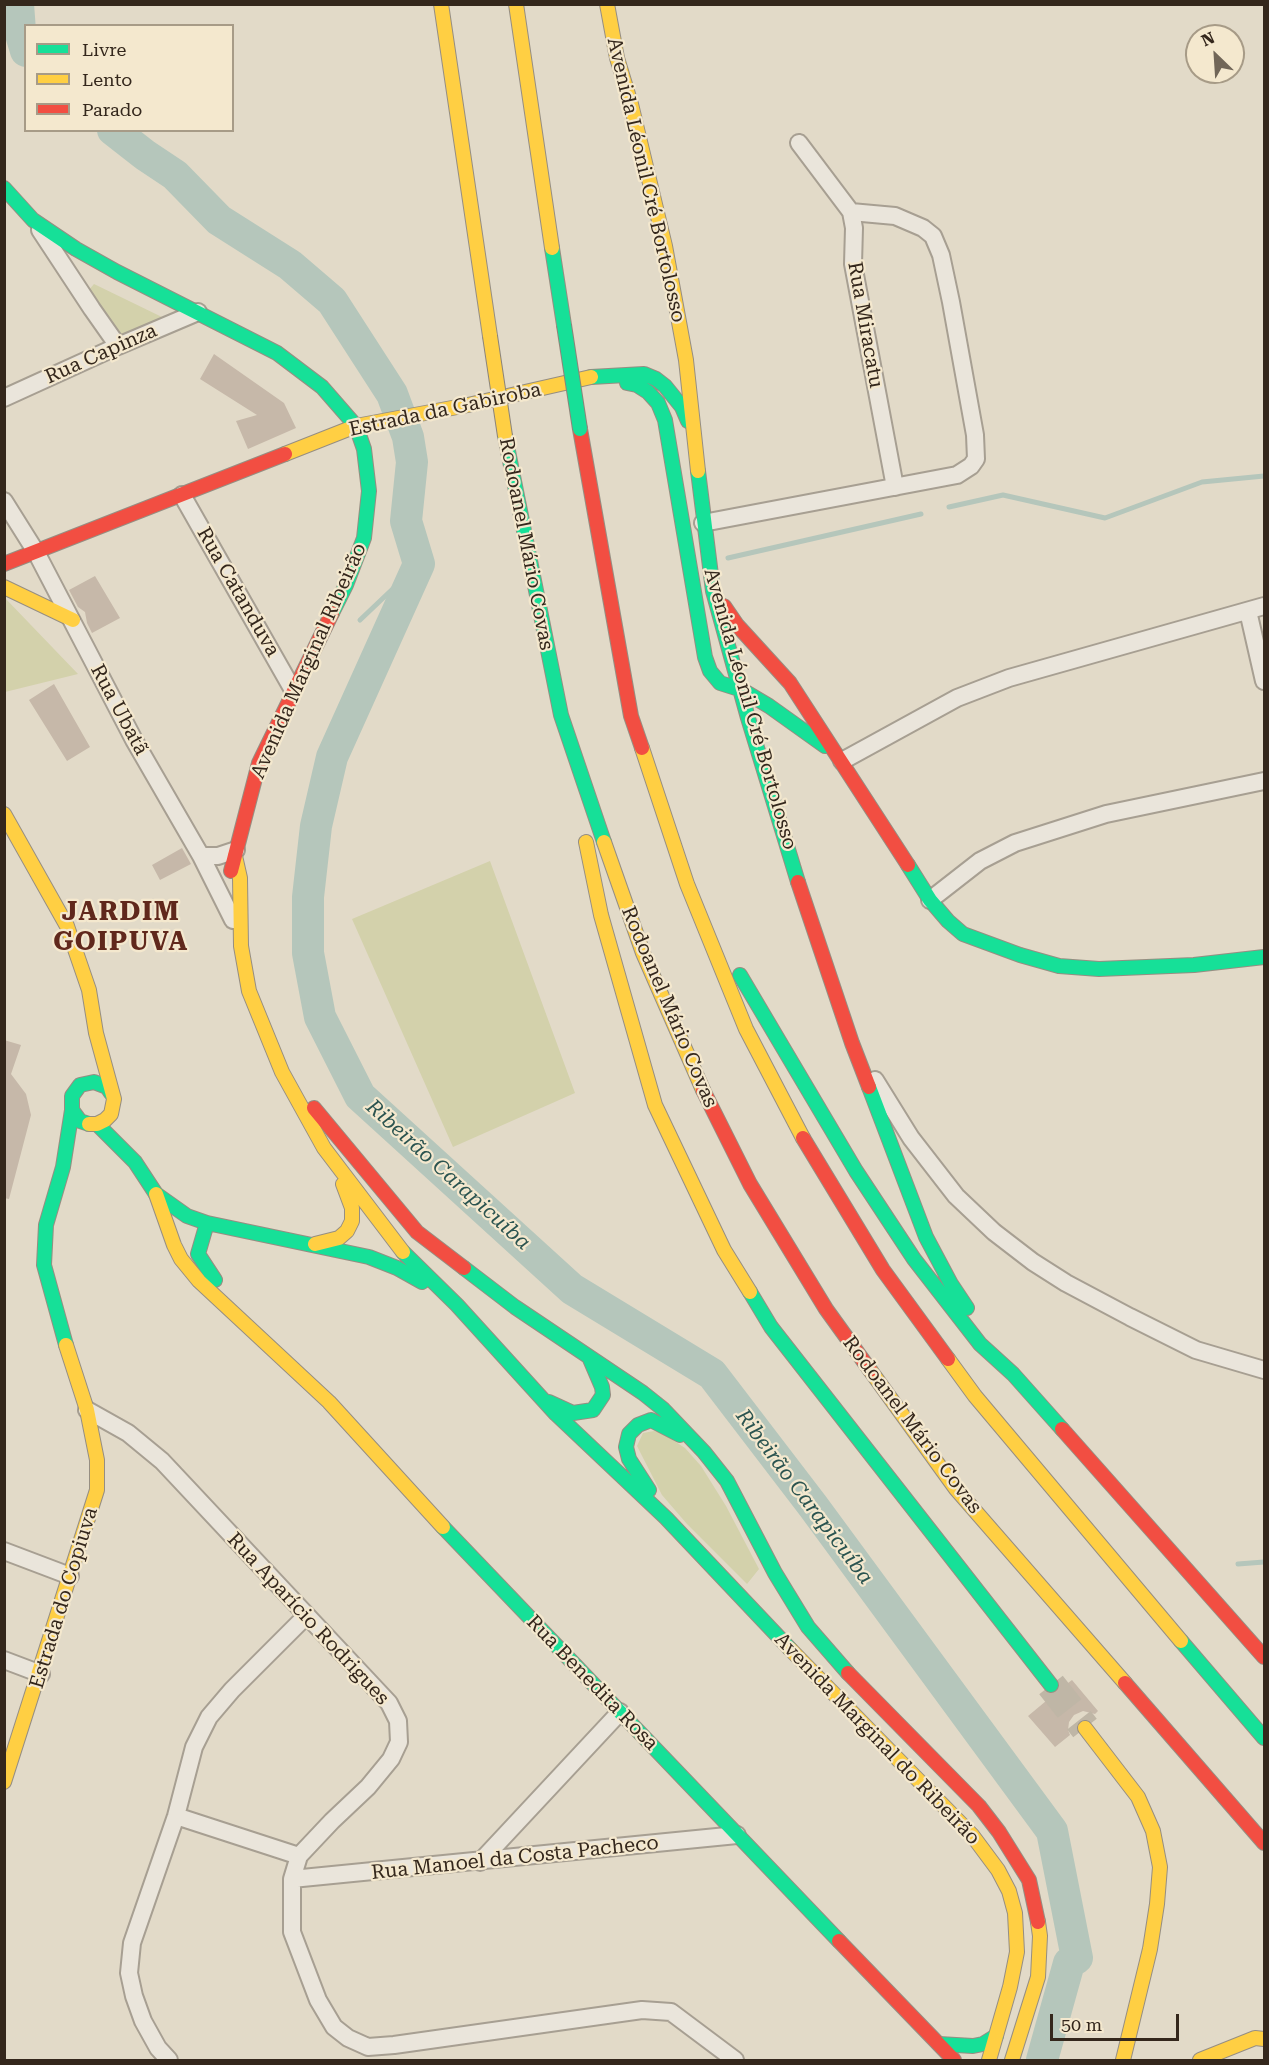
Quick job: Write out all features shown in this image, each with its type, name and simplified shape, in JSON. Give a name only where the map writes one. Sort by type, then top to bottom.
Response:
[{"type":"main road","name":"Rodoanel Mário Covas","points":[[441,4],[505,436],[561,716],[643,953],[710,1107],[750,1184],[826,1309],[956,1489],[1264,1843]]},
{"type":"main road","points":[[516,4],[580,429],[605,578],[632,716],[687,884],[746,1029],[810,1151],[883,1270],[975,1396],[1264,1738]]},
{"type":"main road","name":"Avenida Léonil Cré Bortolosso","points":[[607,4],[617,58],[631,104],[665,246],[686,360],[703,523],[713,591],[748,718],[801,891],[852,1043],[926,1237],[951,1284],[1013,1374]]},
{"type":"main road","name":"Avenida Marginal Ribeirão","points":[[4,188],[33,220],[76,249],[277,353],[338,402],[356,426],[364,449],[369,491],[364,538],[346,585],[259,763],[230,876],[233,920],[241,946]]},
{"type":"main road","name":"Estrada da Gabiroba","points":[[4,564],[356,426],[433,412],[596,376],[644,374],[657,379],[674,395],[682,407],[695,437]]},
{"type":"main road","points":[[596,376],[637,385],[648,392],[658,403],[665,420],[705,657],[710,671],[720,683],[742,690],[770,706],[840,758]]},
{"type":"main road","points":[[4,587],[72,620]]},
{"type":"main road","points":[[713,591],[737,625],[790,683],[930,900],[963,934],[1020,955],[1059,966],[1099,969],[1194,965],[1264,957]]},
{"type":"main road","points":[[742,690],[761,681],[766,672],[762,653]]},
{"type":"main road","points":[[561,716],[601,915],[655,1106],[724,1250],[771,1327],[1051,1685]]},
{"type":"main road","name":"Rua Benedita Rosa","points":[[4,814],[67,926],[89,990],[96,1033],[123,1129],[135,1162],[156,1194],[181,1260],[214,1298],[329,1402],[460,1546],[954,2061]]},
{"type":"main road","points":[[236,853],[240,878],[241,946],[249,991],[260,1015]]},
{"type":"main road","points":[[687,884],[856,1171],[914,1259],[980,1344],[1013,1374],[1264,1657]]},
{"type":"main road","name":"Avenida Marginal do Ribeirão","points":[[260,1015],[282,1072],[349,1196],[352,1208],[352,1221],[347,1231],[339,1238],[315,1244]]},
{"type":"main road","name":"Avenida Marginal do Ribeirão","points":[[260,1015],[312,1105],[417,1232],[515,1307],[643,1393],[663,1409],[704,1452],[727,1481],[775,1573],[808,1627],[832,1656],[979,1806],[999,1832],[1029,1880],[1039,1927],[1038,1977],[1012,2061]]},
{"type":"main road","points":[[89,1052],[96,1033]]},
{"type":"main road","points":[[82,1071],[72,1096],[63,1167],[46,1225],[44,1265],[61,1330],[87,1410]]},
{"type":"main road","points":[[63,1167],[90,1131],[111,1114],[113,1099],[107,1087],[94,1082],[80,1085],[75,1090]]},
{"type":"main road","points":[[72,1110],[90,1131]]},
{"type":"main road","name":"Rua Benedita Rosa","points":[[90,1131],[135,1162]]},
{"type":"main road","name":"Avenida Marginal do Ribeirão","points":[[324,1148],[400,1250],[457,1305],[541,1398],[666,1518],[860,1722],[972,1835],[998,1870],[1010,1892],[1015,1913],[1017,1952],[1010,1988],[989,2061]]},
{"type":"main road","name":"Rua Benedita Rosa","points":[[156,1194],[187,1216],[207,1223],[198,1254],[243,1324]]},
{"type":"main road","points":[[207,1223],[369,1257],[397,1268],[457,1305]]},
{"type":"main road","points":[[315,1244],[400,1250],[424,1257],[444,1267],[476,1295]]},
{"type":"main road","name":"Avenida Marginal do Ribeirão","points":[[508,1319],[554,1347],[588,1357],[600,1380],[603,1395],[593,1410],[573,1413],[541,1398]]},
{"type":"main road","name":"Estrada do Copiuva","points":[[6,1773],[41,1674],[98,1490],[98,1460],[87,1410]]},
{"type":"main road","name":"Avenida Marginal do Ribeirão","points":[[666,1518],[629,1459],[626,1447],[629,1434],[638,1425],[651,1420],[675,1431],[704,1452]]},
{"type":"main road","points":[[1085,1728],[1138,1797],[1153,1831],[1160,1867],[1150,1949],[1123,2061]]},
{"type":"main road","points":[[939,2044],[973,2046],[983,2044],[996,2036]]},
{"type":"main road","points":[[1200,2061],[1255,2038],[1264,2038]]},
{"type":"street","points":[[703,523],[939,479],[966,471],[975,459],[975,435],[951,302],[941,255],[933,236],[923,228],[895,216],[851,212],[799,143]]},
{"type":"street","name":"Rua Miracatu","points":[[851,212],[854,228],[853,264],[895,487]]},
{"type":"street","points":[[33,220],[118,346]]},
{"type":"street","name":"Rua Capinza","points":[[4,398],[198,312]]},
{"type":"street","name":"Rua Catanduva","points":[[182,495],[293,690]]},
{"type":"street","name":"Rua Ubatã","points":[[4,501],[36,552],[134,740],[201,856],[233,920]]},
{"type":"street","points":[[840,758],[957,698],[1010,678],[1264,606]]},
{"type":"street","points":[[1248,611],[1264,681]]},
{"type":"street","points":[[930,900],[980,861],[1015,843],[1106,814],[1264,781]]},
{"type":"street","points":[[201,856],[236,853]]},
{"type":"street","points":[[852,1043],[911,1138],[956,1196],[994,1232],[1066,1283],[1130,1317],[1197,1350],[1264,1370]]},
{"type":"street","name":"Rua Aparício Rodrigues","points":[[87,1410],[128,1433],[162,1461],[388,1703],[398,1721],[399,1742],[392,1759],[368,1787],[299,1856],[292,1879],[292,1932],[318,2000],[334,2027],[348,2038],[368,2047],[642,2010],[671,2012],[734,2060]]},
{"type":"street","points":[[4,1551],[70,1576]]},
{"type":"street","points":[[169,2061],[158,2048],[143,2021],[134,1996],[129,1973],[132,1943],[176,1816],[194,1747],[209,1717],[232,1690],[306,1616]]},
{"type":"street","points":[[4,1660],[41,1674]]},
{"type":"street","points":[[480,1862],[620,1712]]},
{"type":"street","points":[[176,1816],[299,1856]]},
{"type":"street","name":"Rua Manoel da Costa Pacheco","points":[[292,1879],[737,1835]]},
{"type":"shaded area","points":[[94,284],[164,318],[122,337],[88,291]]},
{"type":"shaded area","points":[[5,598],[78,674],[5,692]]},
{"type":"shaded area","points":[[490,861],[575,1093],[453,1147],[352,919]]},
{"type":"shaded area","points":[[654,1431],[662,1433],[685,1448],[701,1466],[726,1506],[759,1569],[747,1584],[687,1524],[662,1495],[637,1446],[643,1433]]},
{"type":"building","points":[[214,354],[284,403],[296,428],[248,449],[236,421],[257,415],[200,379]]},
{"type":"building","points":[[95,576],[120,618],[92,633],[85,612],[78,607],[69,590]]},
{"type":"building","points":[[54,684],[90,747],[67,761],[29,700]]},
{"type":"building","points":[[182,848],[191,864],[160,880],[152,865]]},
{"type":"building","points":[[4,1040],[21,1045],[11,1074],[26,1094],[31,1115],[9,1199],[4,1198]]},
{"type":"building","points":[[1072,1680],[1098,1711],[1095,1714],[1083,1711],[1074,1715],[1069,1722],[1070,1735],[1055,1747],[1028,1716],[1046,1701],[1054,1702],[1062,1698],[1067,1691],[1068,1683]]},
{"type":"waterway","name":"Ribeirão Carapicuíba","points":[[18,4],[20,31],[24,44]]},
{"type":"waterway","name":"Ribeirão Carapicuíba","points":[[116,132],[175,175],[219,220],[290,265],[332,301],[392,394],[408,437],[412,462],[406,521],[419,564],[332,757],[316,826],[308,897],[308,953],[320,1017],[360,1096],[572,1289],[712,1374],[813,1506],[1052,1831],[1077,1958],[1069,1963],[1042,2060]]},
{"type":"waterway","points":[[949,507],[1003,495],[1105,518],[1202,482],[1264,476]]},
{"type":"waterway","points":[[728,558],[921,514]]},
{"type":"waterway","points":[[360,620],[419,564]]},
{"type":"waterway","points":[[1238,1564],[1264,1562]]},
{"type":"tunnel","points":[[1051,1685],[1085,1728]]},
{"type":"traffic: fast","points":[[4,188],[33,220],[76,249],[277,353],[322,387],[356,426],[364,449],[369,491],[364,538],[346,585],[332,613]]},
{"type":"traffic: fast","points":[[552,248],[564,325]]},
{"type":"traffic: fast","points":[[564,325],[580,429]]},
{"type":"traffic: fast","points":[[591,377],[644,374],[656,379],[665,386],[682,407],[688,421]]},
{"type":"traffic: fast","points":[[627,383],[637,385],[648,392],[658,403],[665,420],[705,657],[710,671],[720,683],[742,690],[769,706],[825,746]]},
{"type":"traffic: fast","points":[[505,436],[561,715],[604,842]]},
{"type":"traffic: fast","points":[[698,471],[713,591],[748,718],[798,882]]},
{"type":"traffic: fast","points":[[908,865],[930,900],[963,934],[1020,955],[1059,966],[1099,969],[1194,965],[1264,957]]},
{"type":"traffic: fast","points":[[740,975],[856,1171],[914,1259],[980,1344],[1013,1374],[1062,1429]]},
{"type":"traffic: fast","points":[[89,1124],[80,1121],[72,1110],[72,1096],[80,1085],[94,1082],[107,1087],[111,1093]]},
{"type":"traffic: fast","points":[[869,1087],[926,1237],[951,1284],[967,1308]]},
{"type":"traffic: fast","points":[[66,1345],[44,1265],[46,1225],[63,1167],[72,1110]]},
{"type":"traffic: fast","points":[[97,1124],[135,1162],[156,1194],[187,1216],[207,1223],[369,1257],[397,1268],[422,1282]]},
{"type":"traffic: fast","points":[[207,1223],[198,1254],[215,1280]]},
{"type":"traffic: fast","points":[[403,1252],[457,1305],[556,1414],[666,1518],[790,1649]]},
{"type":"traffic: fast","points":[[464,1268],[515,1307],[643,1393],[663,1409],[704,1452],[727,1481],[775,1573],[808,1627],[848,1673]]},
{"type":"traffic: fast","points":[[750,1292],[771,1327],[1051,1685]]},
{"type":"traffic: fast","points":[[549,1402],[573,1413],[593,1410],[603,1395],[590,1359]]},
{"type":"traffic: fast","points":[[649,1490],[629,1459],[626,1447],[629,1434],[638,1425],[651,1420],[680,1435]]},
{"type":"traffic: fast","points":[[443,1527],[839,1941]]},
{"type":"traffic: fast","points":[[1181,1641],[1264,1738]]},
{"type":"traffic: fast","points":[[939,2044],[973,2046],[983,2044],[996,2036]]},
{"type":"traffic: slow","points":[[441,4],[490,336]]},
{"type":"traffic: slow","points":[[516,4],[552,248]]},
{"type":"traffic: slow","points":[[607,4],[617,58],[631,104],[665,246],[686,360],[698,471]]},
{"type":"traffic: slow","points":[[490,336],[505,436]]},
{"type":"traffic: slow","points":[[285,454],[356,426],[468,405],[591,377]]},
{"type":"traffic: slow","points":[[4,587],[73,620]]},
{"type":"traffic: slow","points":[[642,748],[687,884],[746,1029],[803,1138]]},
{"type":"traffic: slow","points":[[4,814],[67,926],[89,990],[96,1033],[114,1099],[111,1114],[97,1124],[89,1124]]},
{"type":"traffic: slow","points":[[586,842],[601,915],[655,1105],[724,1250],[750,1292]]},
{"type":"traffic: slow","points":[[604,842],[643,953],[703,1090]]},
{"type":"traffic: slow","points":[[235,856],[240,878],[241,946],[249,991],[282,1072],[324,1148],[403,1252]]},
{"type":"traffic: slow","points":[[315,1244],[339,1238],[347,1231],[352,1221],[352,1208],[343,1184]]},
{"type":"traffic: slow","points":[[156,1194],[174,1245],[181,1259],[199,1281],[329,1402],[443,1527]]},
{"type":"traffic: slow","points":[[4,1782],[97,1490],[97,1460],[87,1410],[66,1345]]},
{"type":"traffic: slow","points":[[948,1359],[975,1396],[1181,1641]]},
{"type":"traffic: slow","points":[[870,1370],[956,1489],[1125,1683]]},
{"type":"traffic: slow","points":[[790,1649],[972,1835],[998,1870],[1009,1891],[1015,1913],[1017,1952],[1010,1987],[989,2060]]},
{"type":"traffic: slow","points":[[1085,1728],[1138,1797],[1153,1831],[1160,1867],[1150,1949],[1123,2060]]},
{"type":"traffic: slow","points":[[1012,2060],[1038,1977],[1040,1936],[1038,1922]]},
{"type":"traffic: slow","points":[[1200,2060],[1255,2038],[1264,2039]]},
{"type":"traffic: jam","points":[[580,429],[631,716],[642,748]]},
{"type":"traffic: jam","points":[[4,564],[285,454]]},
{"type":"traffic: jam","points":[[724,606],[737,625],[790,683],[908,865]]},
{"type":"traffic: jam","points":[[231,871],[259,763],[332,613]]},
{"type":"traffic: jam","points":[[798,882],[869,1087]]},
{"type":"traffic: jam","points":[[703,1090],[750,1184],[826,1309],[870,1370]]},
{"type":"traffic: jam","points":[[314,1108],[417,1232],[464,1268]]},
{"type":"traffic: jam","points":[[803,1138],[883,1270],[948,1359]]},
{"type":"traffic: jam","points":[[1062,1429],[1264,1657]]},
{"type":"traffic: jam","points":[[848,1673],[979,1806],[999,1832],[1029,1880],[1038,1922]]},
{"type":"traffic: jam","points":[[1125,1683],[1264,1843]]},
{"type":"traffic: jam","points":[[839,1941],[954,2060]]},
{"type":"district","name":"JARDIM GOIPUVA","points":[[121,927]]}]
